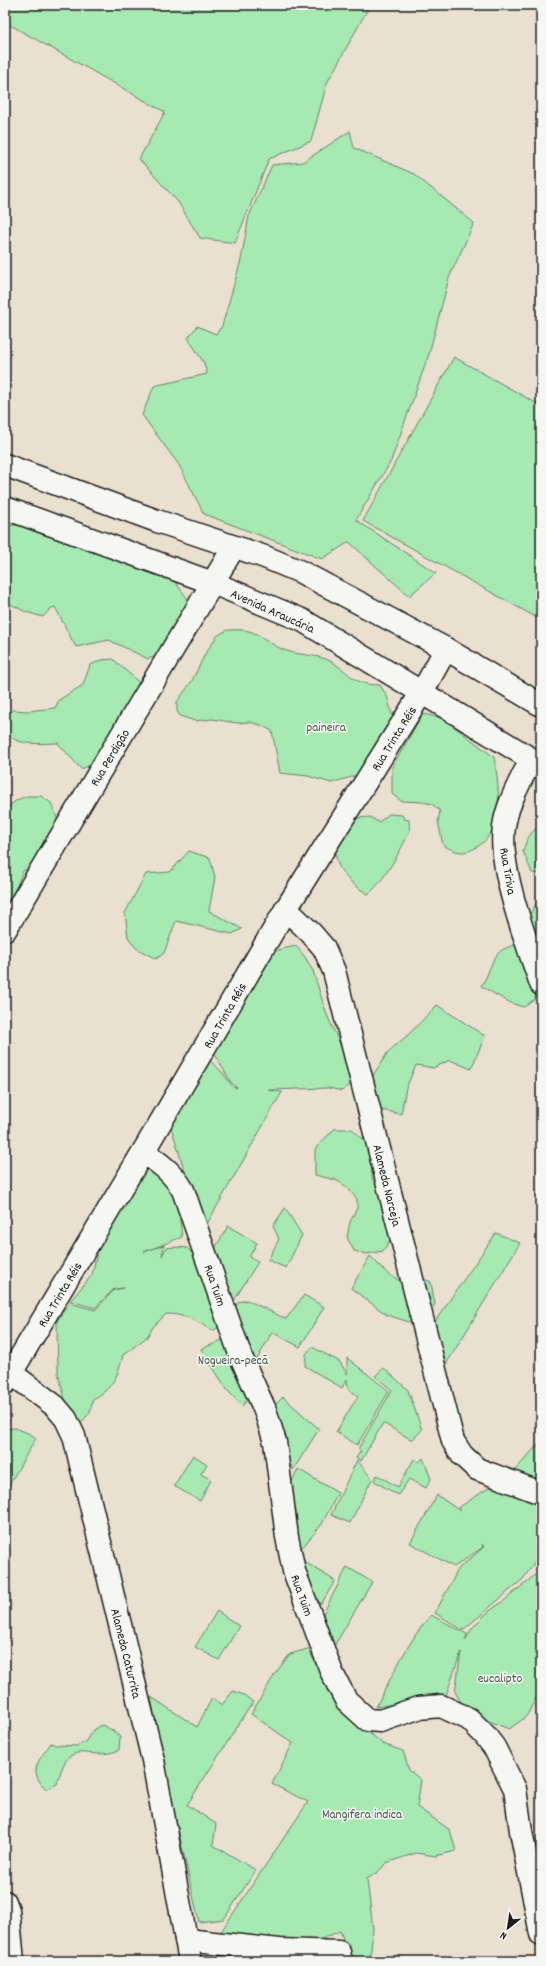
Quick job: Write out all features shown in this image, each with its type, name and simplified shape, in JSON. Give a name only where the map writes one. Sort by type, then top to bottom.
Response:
[{"type":"street","points":[[5,465],[157,521],[265,557],[301,572],[446,649],[541,705]]},
{"type":"street","name":"Avenida Araucária","points":[[5,508],[213,583],[302,620],[536,762]]},
{"type":"street","name":"Rua Perdigão","points":[[5,930],[234,547]]},
{"type":"street","name":"Rua Trinta Réis","points":[[8,1378],[144,1152],[286,909],[422,692],[446,649]]},
{"type":"street","name":"Rua Tiriva","points":[[536,762],[509,806],[504,828],[504,850],[508,873],[521,924],[541,984]]},
{"type":"street","name":"Alameda Narceja","points":[[286,909],[312,933],[324,948],[334,971],[453,1441],[462,1455],[476,1469],[541,1493]]},
{"type":"street","name":"Rua Tuim","points":[[144,1152],[166,1168],[176,1178],[183,1190],[242,1357],[265,1410],[275,1442],[294,1571],[332,1673],[346,1700],[368,1720],[380,1721],[418,1708],[441,1706],[469,1719],[484,1734],[494,1747],[515,1789],[521,1832],[541,1934]]},
{"type":"street","name":"Alameda Caturrita","points":[[8,1378],[55,1406],[66,1419],[74,1436],[152,1760],[190,1961]]},
{"type":"street","points":[[5,1902],[8,1910],[13,1961]]},
{"type":"street","points":[[186,1940],[280,1950],[338,1952],[341,1961]]},
{"type":"green space","points":[[5,5],[370,5],[327,83],[311,141],[269,159],[235,243],[200,238],[178,202],[139,159],[165,112],[5,22]]},
{"type":"green space","points":[[350,131],[354,148],[414,174],[474,223],[449,278],[429,354],[391,461],[356,520],[436,573],[409,596],[349,542],[322,559],[204,514],[179,465],[142,415],[154,386],[207,374],[204,363],[188,338],[197,326],[216,334],[222,326],[241,260],[249,216],[272,165],[303,162]]},
{"type":"green space","points":[[454,357],[541,406],[541,620],[363,521]]},
{"type":"green space","points":[[18,525],[59,527],[145,564],[176,583],[187,598],[191,609],[170,651],[148,659],[109,640],[76,647],[55,607],[50,609],[43,617],[26,612],[5,601],[5,526]]},
{"type":"green space","name":"paineira","points":[[227,630],[243,630],[252,632],[287,651],[327,659],[339,666],[358,681],[371,685],[380,685],[387,696],[393,718],[363,768],[355,776],[331,783],[308,776],[280,773],[272,731],[261,725],[249,722],[237,723],[212,719],[195,721],[180,716],[177,711],[177,702],[192,681],[205,654],[217,636]]},
{"type":"green space","points":[[113,659],[144,687],[104,760],[81,769],[58,743],[36,744],[21,742],[9,735],[5,729],[5,716],[13,710],[28,711],[55,708],[59,700],[83,685],[90,665],[102,660]]},
{"type":"green space","points":[[423,714],[443,718],[494,757],[498,781],[498,807],[496,820],[492,831],[485,841],[471,850],[459,852],[443,845],[438,821],[440,811],[432,804],[401,801],[392,794],[392,767]]},
{"type":"green space","points":[[27,796],[41,796],[51,803],[58,820],[56,832],[44,860],[23,871],[5,913],[5,809],[17,800]]},
{"type":"green space","points":[[389,814],[402,815],[404,819],[409,820],[409,832],[397,856],[379,882],[368,894],[353,884],[341,870],[336,855],[337,846],[342,834],[357,818],[370,817],[379,822]]},
{"type":"green space","points":[[541,825],[541,874],[532,873],[523,851],[529,836]]},
{"type":"green space","points":[[189,851],[210,858],[215,877],[209,911],[242,929],[232,934],[176,921],[164,953],[156,959],[136,948],[128,937],[125,913],[146,874],[170,872]]},
{"type":"green space","points":[[538,900],[541,902],[540,990],[535,999],[524,1007],[507,1001],[481,986],[498,953],[506,948],[520,943],[526,921]]},
{"type":"green space","points":[[296,946],[305,957],[313,971],[327,1015],[351,1069],[353,1079],[351,1084],[342,1091],[329,1088],[268,1090],[282,1092],[203,1231],[169,1120],[206,1057],[222,1072],[233,1087],[237,1088],[230,1081],[211,1047],[273,951]]},
{"type":"green space","points":[[437,1005],[485,1036],[471,1069],[450,1060],[433,1068],[416,1065],[406,1088],[401,1114],[381,1110],[372,1077],[388,1052],[409,1034]]},
{"type":"green space","points":[[334,1129],[352,1129],[371,1146],[372,1178],[397,1229],[383,1251],[367,1254],[354,1251],[347,1237],[350,1222],[357,1208],[357,1199],[347,1187],[336,1180],[315,1175],[315,1149]]},
{"type":"green space","points":[[152,1161],[177,1195],[182,1237],[144,1252],[164,1245],[162,1256],[166,1248],[187,1248],[201,1262],[219,1327],[212,1331],[190,1319],[179,1315],[166,1314],[153,1327],[147,1337],[123,1355],[114,1381],[105,1391],[93,1399],[90,1412],[74,1432],[58,1373],[57,1321],[69,1303],[95,1310],[114,1290],[124,1288],[114,1289],[95,1308],[70,1301],[92,1275],[107,1207]]},
{"type":"green space","points":[[285,1208],[302,1235],[286,1268],[268,1260],[279,1239],[273,1226]]},
{"type":"green space","points":[[228,1226],[257,1243],[249,1257],[258,1262],[233,1302],[211,1255]]},
{"type":"green space","points":[[496,1233],[520,1243],[442,1371],[434,1323]]},
{"type":"green space","points":[[370,1256],[388,1274],[401,1281],[414,1275],[431,1282],[435,1305],[415,1324],[387,1315],[351,1288]]},
{"type":"green space","name":"Nogueira-pecã","points":[[304,1295],[324,1307],[300,1347],[272,1332],[254,1365],[263,1381],[242,1406],[228,1391],[201,1349],[220,1341],[231,1332],[233,1328],[235,1308],[238,1302],[247,1300],[286,1319]]},
{"type":"green space","points":[[312,1347],[340,1362],[347,1374],[347,1358],[389,1391],[357,1445],[336,1432],[358,1396],[348,1389],[347,1379],[342,1388],[305,1366],[306,1354]]},
{"type":"green space","points":[[384,1368],[408,1390],[422,1430],[412,1440],[383,1423],[361,1461],[356,1458],[361,1451],[358,1449],[392,1390],[375,1376]]},
{"type":"green space","points":[[283,1397],[319,1429],[293,1470],[267,1413]]},
{"type":"green space","points":[[15,1428],[36,1438],[5,1492],[5,1429]]},
{"type":"green space","points":[[541,1441],[541,1490],[509,1477]]},
{"type":"green space","points":[[193,1455],[207,1464],[201,1474],[211,1480],[200,1501],[174,1486]]},
{"type":"green space","points":[[423,1458],[431,1479],[426,1488],[409,1479],[398,1495],[374,1481],[377,1475],[398,1487],[414,1459],[419,1462]]},
{"type":"green space","points":[[357,1460],[372,1479],[350,1523],[331,1515]]},
{"type":"green space","points":[[298,1469],[338,1493],[322,1524],[295,1556],[287,1491]]},
{"type":"green space","points":[[496,1483],[541,1496],[541,1553],[523,1579],[463,1630],[435,1613],[459,1568],[484,1547],[482,1544],[483,1547],[454,1567],[410,1543],[437,1495],[460,1511],[458,1508]]},
{"type":"green space","points":[[299,1558],[335,1581],[321,1604],[299,1579]]},
{"type":"green space","points":[[347,1567],[372,1582],[333,1648],[323,1614]]},
{"type":"green space","name":"eucalipto","points":[[541,1570],[541,1701],[536,1698],[526,1717],[509,1729],[467,1712],[455,1692],[461,1652],[446,1695],[376,1707],[408,1647],[431,1615],[467,1634],[465,1641],[472,1628],[488,1612]]},
{"type":"green space","points":[[217,1611],[239,1626],[219,1660],[195,1647]]},
{"type":"green space","name":"Mangifera indica","points":[[308,1649],[323,1676],[367,1731],[383,1744],[403,1751],[409,1770],[421,1780],[417,1807],[450,1830],[456,1851],[435,1856],[416,1853],[386,1863],[378,1872],[367,1879],[373,1929],[370,1960],[350,1956],[340,1931],[307,1945],[218,1936],[308,1802],[272,1784],[293,1743],[251,1714],[275,1674],[290,1654]]},
{"type":"green space","points":[[233,1691],[244,1695],[253,1702],[187,1805],[216,1824],[213,1845],[256,1870],[224,1919],[199,1922],[162,1758],[151,1697],[197,1727],[212,1698],[222,1705]]},
{"type":"green space","points":[[102,1725],[112,1730],[120,1737],[119,1750],[97,1754],[74,1754],[68,1759],[62,1768],[57,1784],[47,1790],[37,1777],[36,1772],[39,1761],[51,1743],[55,1745],[77,1746],[86,1741],[92,1731]]}]
